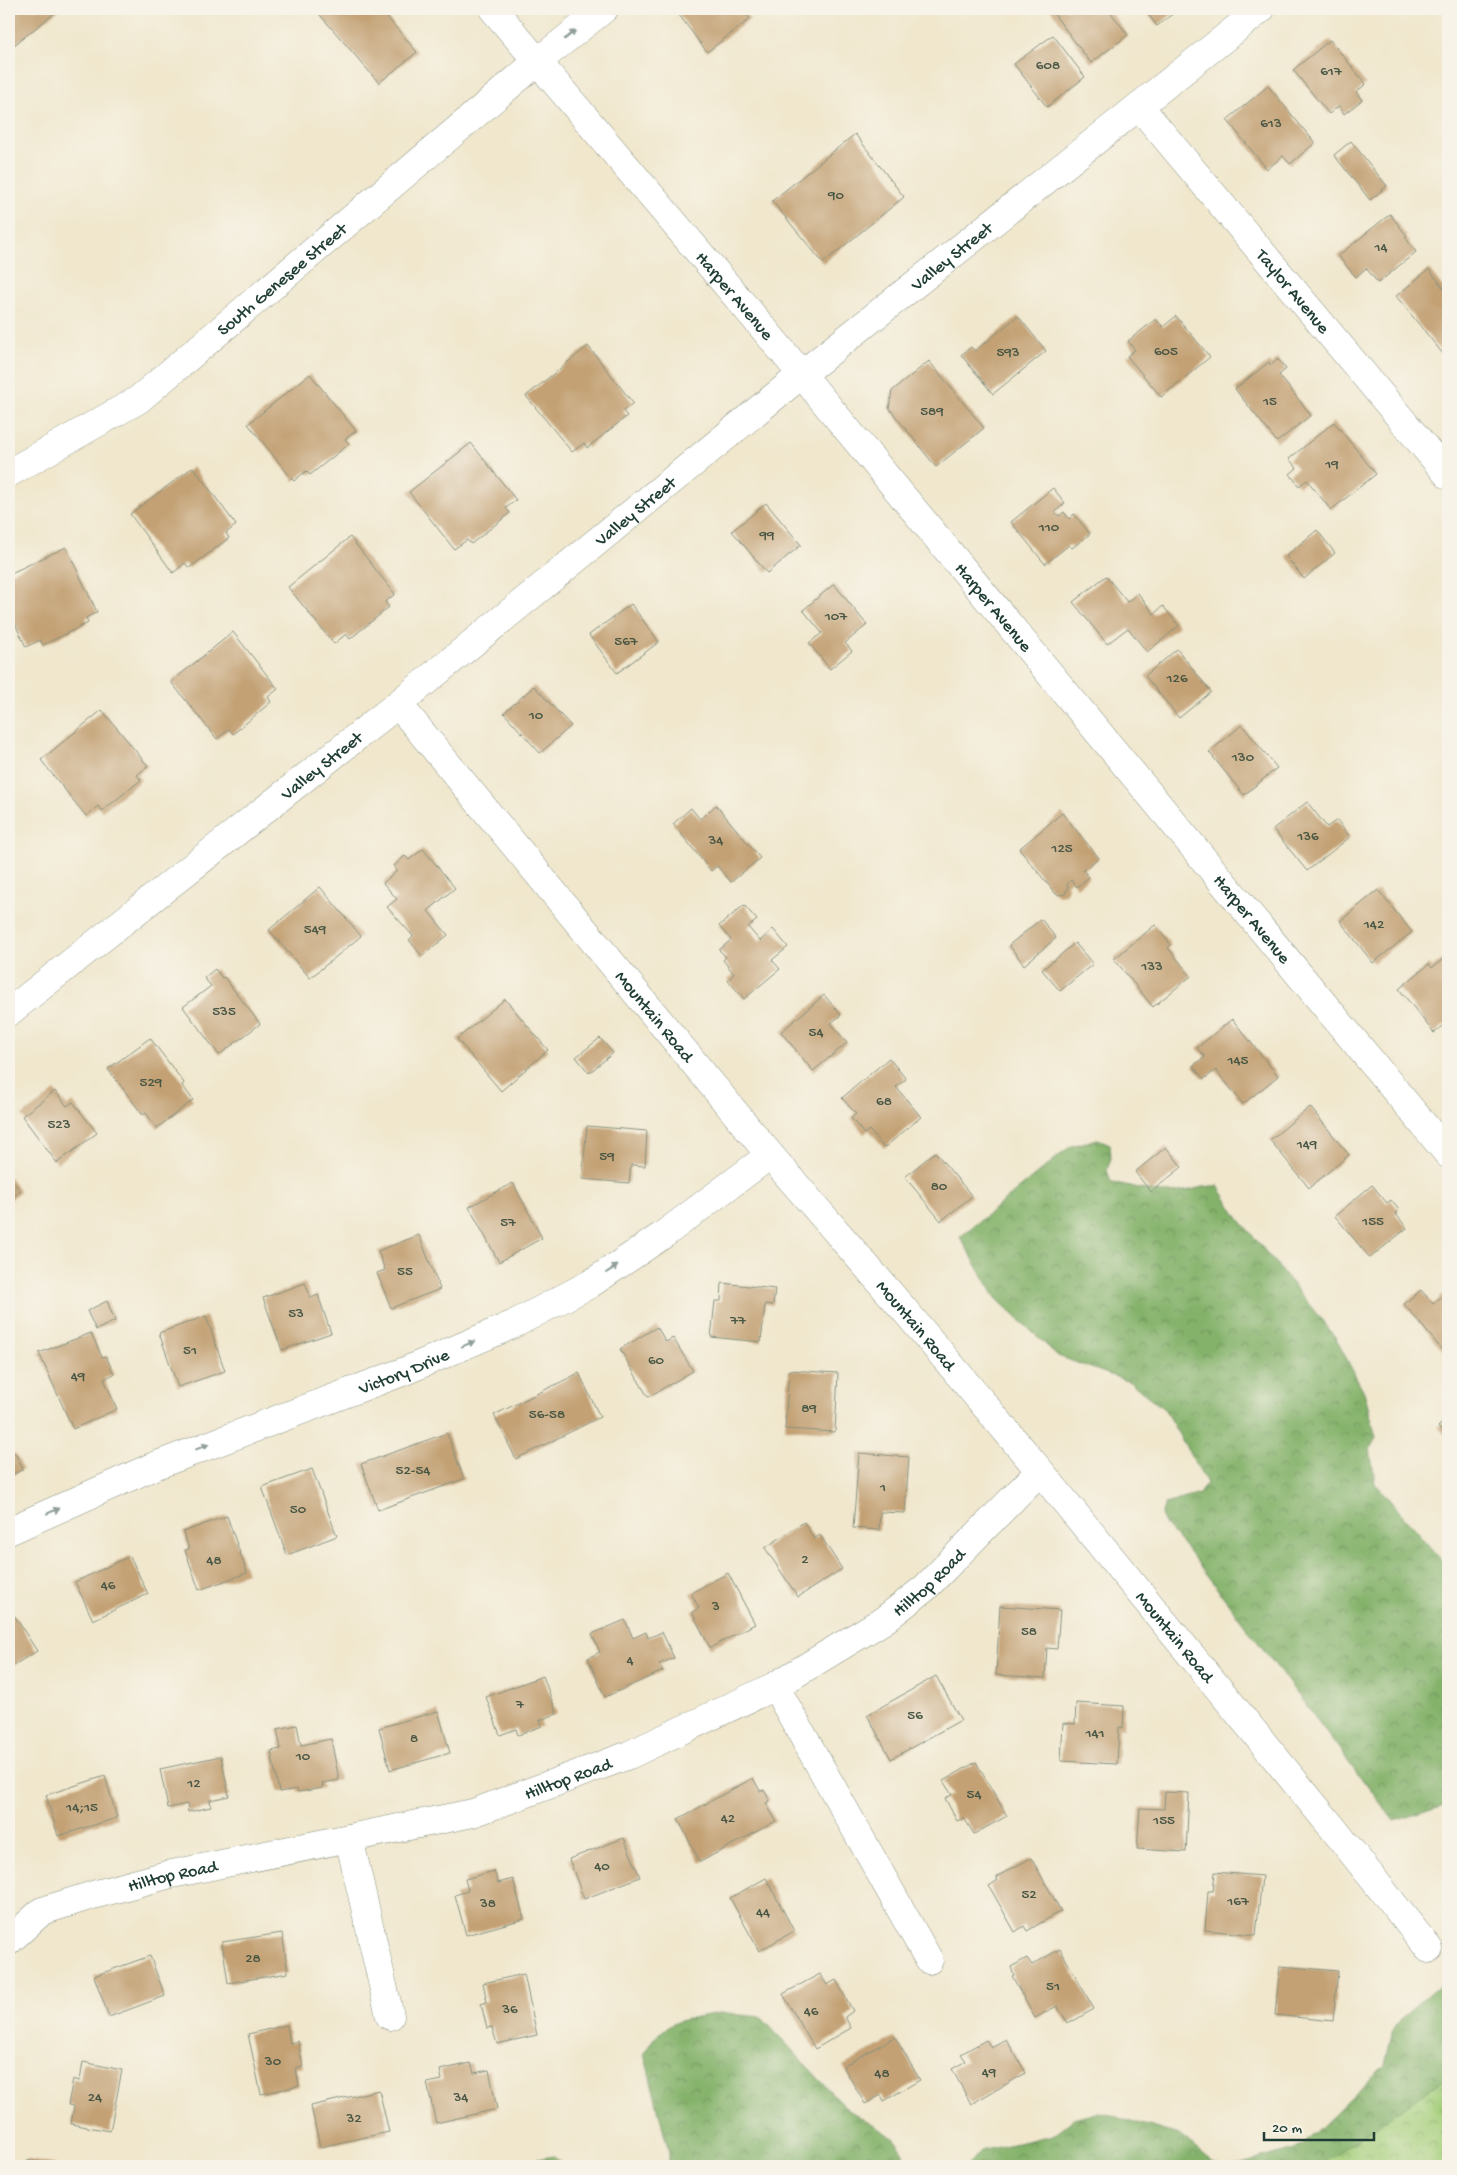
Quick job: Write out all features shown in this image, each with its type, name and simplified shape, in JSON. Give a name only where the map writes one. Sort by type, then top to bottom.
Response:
[{"type":"street","name":"Harper Avenue","points":[[492,9],[801,375],[1448,1154]]},
{"type":"street","name":"South Genesee Street","points":[[9,472],[138,400],[537,62],[604,9]]},
{"type":"street","name":"Valley Street","points":[[9,1012],[398,704],[801,375],[1261,9]]},
{"type":"street","name":"Taylor Avenue","points":[[1138,106],[1448,475]]},
{"type":"street","name":"Mountain Road","points":[[398,704],[770,1155],[908,1313],[1040,1471],[1332,1827],[1429,1949]]},
{"type":"street","name":"Victory Drive","points":[[9,1531],[152,1467],[405,1371],[514,1324],[590,1284],[663,1236],[770,1155]]},
{"type":"street","name":"Hilltop Road","points":[[9,1941],[42,1912],[93,1895],[167,1875],[473,1813],[628,1755],[775,1686],[884,1620],[925,1588],[1040,1471]]},
{"type":"street","points":[[775,1686],[929,1960]]},
{"type":"street","points":[[348,1838],[390,2016]]},
{"type":"green space","points":[[1098,1139],[1110,1144],[1111,1158],[1107,1170],[1111,1183],[1153,1192],[1168,1193],[1218,1186],[1239,1219],[1334,1335],[1364,1392],[1376,1437],[1370,1449],[1375,1483],[1448,1568],[1448,1804],[1394,1821],[1187,1549],[1167,1527],[1161,1515],[1165,1504],[1199,1494],[1207,1483],[1164,1409],[1130,1382],[1058,1356],[996,1298],[960,1237],[1071,1146]]},
{"type":"green space","points":[[1448,1978],[1448,2166],[1224,2166],[1242,2164],[1301,2147],[1385,2065],[1393,2030],[1399,2020]]},
{"type":"green space","points":[[720,2013],[761,2017],[847,2109],[895,2139],[902,2151],[907,2166],[669,2166],[669,2152],[644,2053],[660,2033],[676,2022]]},
{"type":"green space","points":[[1448,2077],[1448,2166],[1319,2166]]},
{"type":"green space","points":[[1099,2112],[1180,2135],[1212,2161],[1224,2166],[966,2166],[981,2151],[1053,2135],[1074,2119]]},
{"type":"green space","points":[[554,2156],[565,2166],[500,2166]]},
{"type":"building","points":[[9,9],[60,9],[9,49]]},
{"type":"building","points":[[315,9],[380,9],[417,52],[379,83]]},
{"type":"building","points":[[687,9],[741,9],[750,19],[707,52],[679,15]]},
{"type":"building","points":[[1050,9],[1108,9],[1128,35],[1091,63]]},
{"type":"building","points":[[1144,9],[1179,9],[1157,26]]},
{"type":"building","points":[[1053,35],[1085,77],[1047,107],[1014,64]]},
{"type":"building","points":[[1330,40],[1366,84],[1356,92],[1362,100],[1344,114],[1339,106],[1329,114],[1293,70]]},
{"type":"building","points":[[1268,86],[1315,143],[1290,164],[1283,156],[1267,169],[1227,120]]},
{"type":"building","points":[[855,134],[904,197],[823,263],[772,201]]},
{"type":"building","points":[[1351,141],[1387,186],[1370,200],[1334,155]]},
{"type":"building","points":[[1390,214],[1407,236],[1405,237],[1416,252],[1378,283],[1366,268],[1356,277],[1338,256]]},
{"type":"building","points":[[1429,269],[1448,294],[1448,360],[1396,296]]},
{"type":"building","points":[[1018,316],[1046,351],[993,394],[961,355],[971,347],[975,351]]},
{"type":"building","points":[[1176,316],[1210,357],[1161,397],[1127,356],[1135,350],[1128,341],[1156,319],[1163,327]]},
{"type":"building","points":[[588,346],[633,403],[623,411],[627,416],[587,448],[584,443],[572,452],[526,396]]},
{"type":"building","points":[[1278,359],[1286,369],[1279,375],[1311,415],[1277,442],[1235,389],[1269,362],[1271,365]]},
{"type":"building","points":[[929,361],[984,428],[936,467],[889,408],[892,391]]},
{"type":"building","points":[[310,374],[356,431],[345,439],[349,444],[310,475],[306,471],[294,481],[248,424]]},
{"type":"building","points":[[1334,422],[1376,474],[1331,510],[1307,480],[1299,486],[1290,474],[1297,468],[1289,459]]},
{"type":"building","points":[[471,443],[516,500],[506,508],[510,513],[471,544],[467,540],[454,549],[409,492]]},
{"type":"building","points":[[193,467],[236,525],[226,533],[229,538],[189,568],[185,563],[173,573],[130,514]]},
{"type":"building","points":[[1053,488],[1065,503],[1055,512],[1059,516],[1064,512],[1069,519],[1074,514],[1090,534],[1072,548],[1069,545],[1045,564],[1011,522]]},
{"type":"building","points":[[766,503],[801,545],[767,573],[732,531]]},
{"type":"building","points":[[1317,530],[1335,553],[1304,579],[1286,556]]},
{"type":"building","points":[[350,537],[395,594],[385,602],[389,607],[350,639],[346,634],[334,644],[288,587]]},
{"type":"building","points":[[66,547],[97,612],[86,618],[88,623],[43,645],[40,640],[26,647],[9,611],[9,574]]},
{"type":"building","points":[[1106,576],[1127,602],[1138,593],[1154,614],[1163,606],[1179,626],[1147,652],[1128,628],[1107,644],[1073,602]]},
{"type":"building","points":[[834,584],[867,625],[845,643],[852,651],[830,669],[809,643],[822,633],[803,610]]},
{"type":"building","points":[[631,604],[659,642],[617,673],[589,635]]},
{"type":"building","points":[[233,632],[278,689],[268,697],[271,702],[233,734],[229,729],[217,739],[171,682]]},
{"type":"building","points":[[1177,649],[1211,692],[1179,718],[1145,676]]},
{"type":"building","points":[[534,686],[571,726],[540,753],[504,713]]},
{"type":"building","points":[[102,710],[148,766],[137,775],[141,780],[102,811],[98,806],[86,816],[41,760]]},
{"type":"building","points":[[1242,725],[1277,768],[1244,795],[1209,752]]},
{"type":"building","points":[[1307,802],[1327,827],[1337,820],[1350,837],[1307,871],[1273,829]]},
{"type":"building","points":[[716,805],[760,858],[731,882],[717,866],[711,871],[673,824],[691,808],[700,819]]},
{"type":"building","points":[[1062,813],[1099,858],[1083,870],[1089,877],[1077,887],[1071,880],[1067,884],[1068,888],[1065,894],[1059,895],[1055,893],[1019,849]]},
{"type":"building","points":[[423,849],[455,888],[428,911],[448,935],[422,956],[409,940],[413,936],[387,907],[397,899],[383,883],[397,871],[394,866],[405,856],[409,860]]},
{"type":"building","points":[[320,887],[361,936],[310,978],[269,930]]},
{"type":"building","points":[[1378,890],[1412,932],[1373,963],[1340,921]]},
{"type":"building","points":[[744,905],[757,920],[748,927],[760,941],[773,929],[788,947],[772,960],[780,969],[744,999],[728,980],[734,974],[723,960],[726,957],[719,950],[731,940],[719,926]]},
{"type":"building","points":[[1041,919],[1056,938],[1024,965],[1009,945]]},
{"type":"building","points":[[1155,925],[1171,945],[1168,948],[1191,976],[1153,1007],[1114,959]]},
{"type":"building","points":[[1075,943],[1093,964],[1060,991],[1042,970]]},
{"type":"building","points":[[1448,955],[1448,1024],[1434,1033],[1399,989],[1429,964],[1432,968]]},
{"type":"building","points":[[215,969],[222,978],[224,977],[260,1024],[219,1055],[183,1007],[211,986],[204,978]]},
{"type":"building","points":[[824,995],[841,1015],[831,1023],[847,1043],[813,1071],[781,1032]]},
{"type":"building","points":[[505,999],[548,1050],[501,1091],[457,1039]]},
{"type":"building","points":[[1232,1019],[1278,1076],[1243,1104],[1216,1070],[1204,1079],[1193,1066],[1205,1057],[1197,1048]]},
{"type":"building","points":[[150,1038],[184,1083],[182,1085],[193,1100],[157,1128],[146,1113],[143,1115],[108,1069]]},
{"type":"building","points":[[600,1038],[613,1053],[589,1073],[576,1057]]},
{"type":"building","points":[[889,1058],[906,1079],[896,1087],[921,1117],[884,1148],[869,1130],[864,1134],[851,1118],[856,1114],[842,1098]]},
{"type":"building","points":[[55,1091],[67,1106],[73,1102],[97,1133],[57,1163],[22,1116]]},
{"type":"building","points":[[1310,1107],[1349,1155],[1309,1188],[1270,1140]]},
{"type":"building","points":[[587,1126],[647,1131],[645,1166],[631,1165],[629,1183],[582,1179]]},
{"type":"building","points":[[1166,1147],[1182,1167],[1151,1192],[1135,1172]]},
{"type":"building","points":[[935,1152],[972,1196],[941,1221],[905,1177]]},
{"type":"building","points":[[9,1176],[20,1191],[9,1201]]},
{"type":"building","points":[[513,1183],[542,1238],[499,1262],[469,1207]]},
{"type":"building","points":[[1372,1185],[1387,1203],[1391,1200],[1399,1210],[1395,1213],[1407,1228],[1370,1258],[1335,1216]]},
{"type":"building","points":[[419,1235],[440,1289],[391,1308],[377,1273],[385,1270],[378,1251]]},
{"type":"building","points":[[305,1283],[311,1298],[318,1295],[331,1333],[282,1350],[263,1298]]},
{"type":"building","points":[[722,1283],[775,1289],[773,1305],[765,1304],[761,1342],[711,1337],[715,1301],[721,1301]]},
{"type":"building","points":[[1421,1290],[1433,1304],[1448,1291],[1448,1357],[1404,1304]]},
{"type":"building","points":[[107,1301],[115,1321],[96,1330],[87,1311]]},
{"type":"building","points":[[206,1316],[225,1371],[178,1387],[159,1333]]},
{"type":"building","points":[[657,1327],[666,1342],[673,1338],[693,1371],[648,1397],[620,1349]]},
{"type":"building","points":[[91,1333],[102,1357],[106,1356],[114,1374],[104,1379],[117,1409],[73,1429],[39,1353]]},
{"type":"building","points":[[789,1370],[838,1373],[835,1432],[785,1429]]},
{"type":"building","points":[[579,1373],[600,1417],[516,1459],[494,1415]]},
{"type":"building","points":[[1448,1417],[1448,1438],[1438,1427]]},
{"type":"building","points":[[447,1433],[464,1479],[378,1510],[361,1464]]},
{"type":"building","points":[[15,1453],[23,1469],[9,1477],[9,1456]]},
{"type":"building","points":[[859,1453],[909,1457],[905,1513],[880,1512],[879,1530],[853,1528]]},
{"type":"building","points":[[312,1469],[337,1536],[287,1555],[262,1487]]},
{"type":"building","points":[[227,1516],[247,1573],[199,1590],[185,1550],[189,1549],[183,1532]]},
{"type":"building","points":[[804,1522],[814,1539],[820,1535],[842,1569],[798,1597],[765,1548]]},
{"type":"building","points":[[130,1556],[148,1594],[93,1620],[75,1582]]},
{"type":"building","points":[[728,1573],[755,1624],[710,1648],[692,1612],[699,1608],[691,1593]]},
{"type":"building","points":[[1000,1606],[1060,1610],[1057,1649],[1047,1648],[1045,1678],[996,1675]]},
{"type":"building","points":[[14,1615],[37,1651],[9,1668],[9,1618]]},
{"type":"building","points":[[625,1620],[633,1638],[646,1632],[648,1638],[662,1632],[674,1658],[659,1664],[663,1671],[605,1697],[588,1658],[600,1652],[592,1634]]},
{"type":"building","points":[[543,1676],[557,1714],[540,1720],[542,1726],[518,1735],[516,1729],[500,1735],[486,1697]]},
{"type":"building","points":[[936,1676],[961,1720],[891,1759],[867,1715]]},
{"type":"building","points":[[1076,1703],[1124,1706],[1123,1728],[1119,1727],[1117,1764],[1061,1761],[1063,1723],[1075,1724]]},
{"type":"building","points":[[438,1711],[450,1753],[390,1770],[379,1728]]},
{"type":"building","points":[[297,1725],[301,1745],[331,1739],[339,1780],[322,1783],[323,1788],[298,1792],[297,1789],[279,1792],[271,1751],[281,1749],[277,1729]]},
{"type":"building","points":[[221,1756],[229,1796],[210,1800],[211,1807],[188,1812],[187,1804],[168,1808],[160,1769]]},
{"type":"building","points":[[976,1762],[1007,1816],[974,1834],[964,1818],[957,1821],[945,1798],[952,1795],[943,1781]]},
{"type":"building","points":[[105,1776],[117,1818],[58,1836],[46,1795]]},
{"type":"building","points":[[753,1778],[760,1791],[764,1790],[770,1801],[766,1803],[776,1821],[700,1862],[678,1819]]},
{"type":"building","points":[[1165,1792],[1189,1793],[1186,1852],[1137,1849],[1140,1808],[1164,1809]]},
{"type":"building","points":[[624,1838],[640,1877],[584,1899],[569,1859]]},
{"type":"building","points":[[1031,1858],[1061,1911],[1027,1931],[1024,1926],[1015,1932],[989,1886],[998,1880],[996,1877]]},
{"type":"building","points":[[494,1871],[498,1883],[513,1879],[524,1919],[466,1935],[455,1895],[468,1891],[465,1879]]},
{"type":"building","points":[[1215,1872],[1262,1876],[1256,1935],[1205,1930],[1208,1891],[1213,1891]]},
{"type":"building","points":[[766,1878],[794,1931],[759,1951],[730,1898]]},
{"type":"building","points":[[282,1933],[288,1973],[228,1983],[222,1942]]},
{"type":"building","points":[[1060,1949],[1094,2009],[1068,2024],[1057,2006],[1035,2018],[1012,1976],[1014,1975],[1011,1967],[1027,1958],[1032,1965]]},
{"type":"building","points":[[150,1956],[165,1996],[109,2017],[94,1976]]},
{"type":"building","points":[[1280,1966],[1338,1971],[1333,2021],[1275,2015]]},
{"type":"building","points":[[524,1974],[537,2035],[497,2044],[492,2027],[487,2028],[481,2004],[487,2002],[483,1983]]},
{"type":"building","points":[[820,1974],[827,1985],[836,1980],[853,2011],[845,2017],[851,2028],[815,2049],[783,1994]]},
{"type":"building","points":[[287,2025],[290,2043],[298,2041],[303,2067],[296,2068],[299,2086],[261,2094],[248,2034]]},
{"type":"building","points":[[895,2037],[920,2080],[884,2101],[881,2095],[865,2104],[843,2066]]},
{"type":"building","points":[[1006,2039],[1026,2073],[971,2104],[952,2069],[966,2061],[961,2054],[986,2040],[991,2047]]},
{"type":"building","points":[[83,2062],[122,2070],[110,2131],[71,2124],[74,2106],[68,2105],[73,2079],[80,2081]]},
{"type":"building","points":[[471,2063],[474,2073],[489,2070],[497,2109],[436,2123],[427,2083],[442,2080],[440,2070]]},
{"type":"building","points":[[379,2090],[389,2132],[320,2147],[311,2106]]},
{"type":"building","points":[[27,2160],[58,2165],[58,2166],[26,2166]]}]
